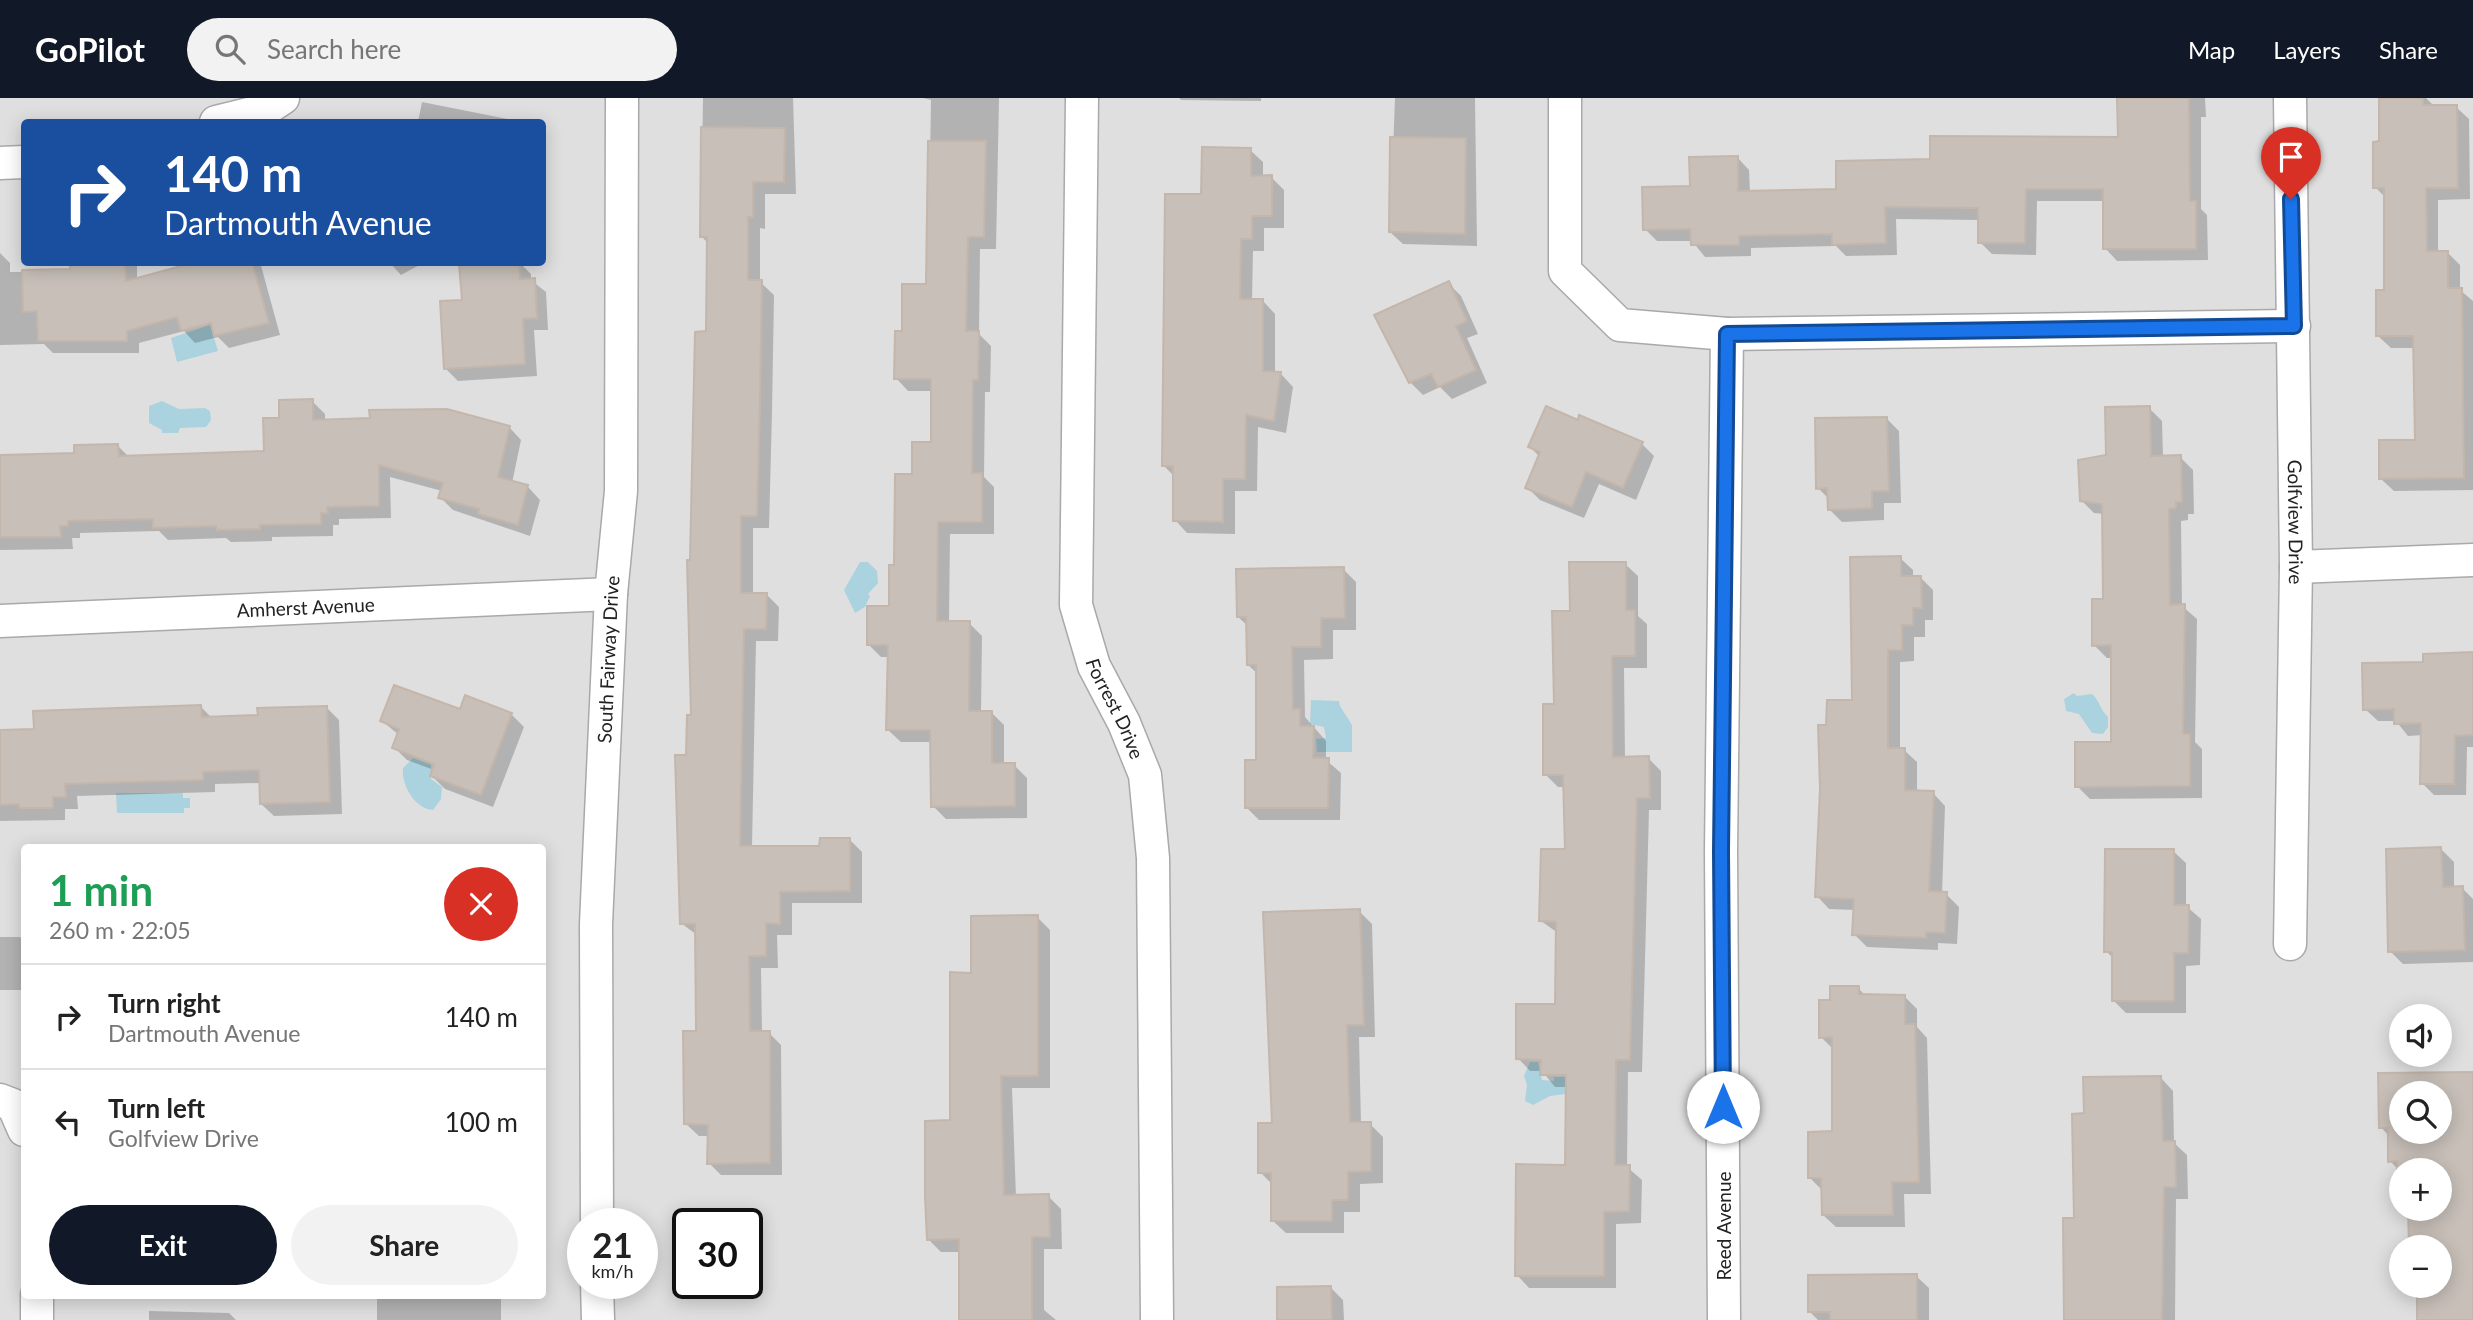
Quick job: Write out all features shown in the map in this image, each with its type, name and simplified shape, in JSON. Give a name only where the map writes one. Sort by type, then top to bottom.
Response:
[{"type":"street","points":[[228,119],[265,110],[283,98]]},
{"type":"street","name":"South Fairway Drive","points":[[597,1208],[596,924],[611,594],[621,491],[622,98]]},
{"type":"street","name":"Forrest Drive","points":[[1082,98],[1076,605],[1094,666],[1124,723],[1145,775],[1153,858],[1157,1320]]},
{"type":"street","points":[[1565,98],[1565,271],[1620,325],[1727,334],[2294,326]]},
{"type":"street","name":"Golfview Drive","points":[[2290,98],[2296,567],[2290,944]]},
{"type":"street","points":[[0,163],[21,162]]},
{"type":"street","name":"Reed Avenue","points":[[1724,1320],[1721,851],[1727,334]]},
{"type":"street","points":[[2296,567],[2473,560]]},
{"type":"street","name":"Amherst Avenue","points":[[0,621],[611,594]]},
{"type":"street","points":[[37,1299],[37,1320]]},
{"type":"street","points":[[597,1299],[598,1320]]},
{"type":"shaded area","points":[[0,98],[2473,98],[2473,1320],[0,1320]]},
{"type":"water","points":[[210,325],[218,351],[177,362],[171,338]]},
{"type":"water","points":[[162,401],[179,409],[205,408],[210,411],[211,420],[206,427],[180,428],[178,433],[162,433],[162,430],[149,423],[149,406]]},
{"type":"water","points":[[860,562],[868,562],[877,571],[878,583],[868,594],[870,596],[865,607],[855,613],[844,590]]},
{"type":"water","points":[[2074,693],[2077,696],[2092,694],[2097,700],[2108,717],[2108,727],[2103,734],[2092,733],[2079,714],[2066,711],[2064,699]]},
{"type":"water","points":[[1311,700],[1339,701],[1352,725],[1352,752],[1317,752],[1316,739],[1326,738],[1324,727],[1310,724]]},
{"type":"water","points":[[413,758],[431,765],[431,779],[442,787],[441,799],[433,810],[426,809],[415,801],[404,782],[403,768]]},
{"type":"water","points":[[116,793],[183,793],[183,798],[190,798],[190,808],[184,808],[184,813],[117,813]]},
{"type":"water","points":[[1530,1062],[1538,1062],[1542,1080],[1554,1081],[1554,1077],[1565,1077],[1565,1094],[1550,1096],[1533,1105],[1525,1101],[1527,1085],[1524,1076]]},
{"type":"building","points":[[2117,98],[2189,98],[2190,201],[2196,201],[2196,249],[2103,249],[2103,189],[2026,189],[2025,243],[1978,243],[1978,208],[1885,207],[1886,243],[1832,245],[1832,234],[1739,236],[1739,245],[1691,245],[1690,229],[1643,230],[1642,187],[1690,186],[1689,157],[1738,156],[1738,191],[1836,189],[1836,161],[1930,159],[1930,136],[2118,137]]},
{"type":"building","points":[[2379,98],[2423,98],[2423,105],[2457,105],[2458,188],[2426,188],[2427,251],[2448,251],[2448,288],[2462,288],[2464,478],[2379,479],[2379,440],[2415,440],[2413,336],[2376,336],[2376,290],[2384,290],[2384,188],[2373,188],[2373,142],[2379,141]]},
{"type":"building","points":[[701,127],[785,128],[784,182],[753,182],[753,217],[748,217],[748,280],[762,280],[760,400],[757,516],[741,516],[741,593],[767,593],[766,629],[744,629],[740,846],[819,846],[820,838],[850,838],[850,891],[780,892],[780,924],[766,923],[766,956],[749,956],[750,1031],[770,1031],[770,1163],[707,1164],[708,1125],[684,1124],[683,1031],[696,1031],[695,924],[680,924],[675,755],[686,755],[687,715],[691,715],[687,560],[690,560],[695,332],[706,331],[707,237],[700,237]]},
{"type":"building","points":[[1390,137],[1466,138],[1465,234],[1389,232]]},
{"type":"building","points":[[928,141],[986,141],[984,237],[968,237],[966,331],[979,331],[978,380],[973,380],[972,473],[982,473],[982,522],[938,522],[937,621],[970,621],[969,711],[992,711],[992,763],[1015,763],[1015,806],[931,807],[930,730],[886,730],[888,645],[867,645],[867,606],[889,606],[889,565],[894,565],[895,474],[912,474],[912,442],[931,442],[931,379],[894,379],[895,331],[902,331],[902,284],[926,284]]},
{"type":"building","points":[[1202,147],[1251,148],[1251,176],[1272,175],[1272,216],[1252,216],[1252,239],[1241,239],[1240,299],[1263,299],[1263,371],[1281,372],[1274,421],[1246,415],[1245,479],[1223,479],[1223,522],[1173,521],[1173,466],[1162,466],[1165,194],[1201,194]]},
{"type":"building","points":[[70,266],[125,266],[126,281],[181,266],[253,266],[269,323],[214,336],[211,323],[181,331],[177,317],[127,331],[127,341],[38,341],[37,311],[23,312],[22,270],[70,269]]},
{"type":"building","points":[[459,266],[519,266],[520,279],[535,278],[537,318],[523,319],[525,364],[444,369],[440,301],[462,300]]},
{"type":"building","points":[[1449,281],[1467,321],[1456,326],[1476,370],[1438,387],[1431,374],[1409,383],[1374,315]]},
{"type":"building","points":[[313,399],[313,420],[370,418],[369,410],[447,409],[510,426],[498,477],[528,485],[518,525],[478,514],[479,509],[438,498],[443,483],[379,465],[379,506],[327,507],[328,513],[321,513],[321,524],[260,525],[260,529],[217,530],[216,526],[153,528],[153,519],[68,521],[68,526],[60,526],[61,537],[0,537],[0,455],[74,453],[74,445],[118,444],[119,456],[264,451],[263,418],[279,418],[279,400]]},
{"type":"building","points":[[1546,406],[1578,420],[1579,415],[1643,442],[1623,488],[1586,472],[1572,507],[1525,488],[1540,452],[1528,447]]},
{"type":"building","points":[[2150,406],[2151,456],[2181,455],[2182,502],[2176,502],[2176,508],[2169,509],[2170,605],[2185,604],[2183,734],[2190,734],[2190,786],[2075,787],[2075,742],[2111,742],[2111,645],[2092,646],[2092,599],[2103,599],[2102,504],[2080,501],[2078,460],[2106,455],[2105,407]]},
{"type":"building","points":[[1887,417],[1889,491],[1872,491],[1872,508],[1828,510],[1827,488],[1816,489],[1815,418]]},
{"type":"building","points":[[1901,556],[1901,576],[1921,576],[1922,608],[1913,608],[1913,625],[1902,625],[1902,650],[1888,650],[1888,748],[1905,748],[1905,790],[1934,791],[1929,891],[1947,892],[1945,933],[1926,932],[1926,938],[1852,935],[1854,899],[1815,897],[1820,789],[1818,725],[1826,725],[1827,700],[1852,700],[1850,557]]},
{"type":"building","points":[[1569,562],[1626,562],[1626,610],[1635,610],[1635,656],[1612,656],[1613,757],[1649,756],[1650,798],[1637,798],[1630,1060],[1616,1060],[1615,1165],[1630,1165],[1629,1211],[1604,1212],[1604,1276],[1515,1276],[1516,1164],[1565,1165],[1566,1075],[1540,1075],[1541,1060],[1516,1059],[1516,1004],[1555,1004],[1556,922],[1539,921],[1541,849],[1565,849],[1563,775],[1543,775],[1543,704],[1554,704],[1552,611],[1570,611]]},
{"type":"building","points":[[1344,567],[1345,618],[1321,618],[1321,647],[1292,647],[1293,709],[1300,709],[1300,726],[1314,726],[1313,758],[1329,758],[1328,808],[1245,808],[1245,760],[1256,760],[1256,665],[1247,665],[1246,617],[1237,617],[1236,569]]},
{"type":"building","points":[[2473,652],[2473,735],[2455,736],[2454,784],[2420,784],[2421,723],[2394,724],[2394,709],[2363,710],[2362,663],[2423,662],[2423,654]]},
{"type":"building","points":[[394,685],[460,709],[465,695],[512,713],[481,795],[430,776],[434,764],[392,748],[399,729],[380,721]]},
{"type":"building","points":[[201,705],[202,717],[258,715],[257,708],[327,706],[330,802],[260,804],[259,770],[203,772],[203,780],[65,784],[66,797],[53,797],[53,808],[0,805],[0,730],[34,729],[33,711]]},
{"type":"building","points":[[2441,847],[2443,887],[2463,886],[2465,950],[2388,952],[2386,849]]},
{"type":"building","points":[[2105,849],[2174,849],[2174,905],[2189,905],[2188,953],[2174,953],[2174,1001],[2112,1001],[2112,952],[2104,952]]},
{"type":"building","points":[[1360,909],[1364,1025],[1347,1025],[1350,1122],[1371,1122],[1371,1171],[1348,1172],[1348,1200],[1332,1200],[1332,1221],[1271,1221],[1271,1173],[1258,1173],[1258,1123],[1272,1123],[1263,912]]},
{"type":"building","points":[[1038,915],[1038,1076],[1001,1076],[1004,1195],[1049,1194],[1050,1237],[1032,1237],[1032,1320],[959,1320],[959,1239],[927,1240],[925,1197],[925,1121],[950,1120],[950,972],[971,973],[971,916]]},
{"type":"building","points":[[1830,986],[1859,986],[1859,994],[1905,995],[1905,1024],[1915,1024],[1919,1182],[1892,1182],[1893,1215],[1822,1215],[1821,1178],[1808,1178],[1808,1132],[1832,1131],[1832,1037],[1819,1038],[1819,1000],[1830,1000]]},
{"type":"building","points":[[2473,1072],[2473,1320],[2417,1320],[2417,1298],[2452,1298],[2452,1235],[2409,1235],[2408,1221],[2452,1221],[2452,1158],[2389,1158],[2388,1162],[2388,1128],[2379,1128],[2378,1073]]},
{"type":"building","points":[[2161,1076],[2163,1141],[2175,1141],[2176,1187],[2164,1187],[2162,1320],[2064,1320],[2063,1218],[2074,1218],[2072,1114],[2084,1113],[2083,1077]]},
{"type":"building","points":[[1917,1274],[1917,1320],[1830,1320],[1830,1312],[1808,1312],[1808,1275]]},
{"type":"building","points":[[1331,1286],[1332,1320],[1277,1320],[1277,1287]]},
{"type":"route","points":[[1723,1107],[1721,851],[1727,334],[2294,326],[2291,199]]}]
